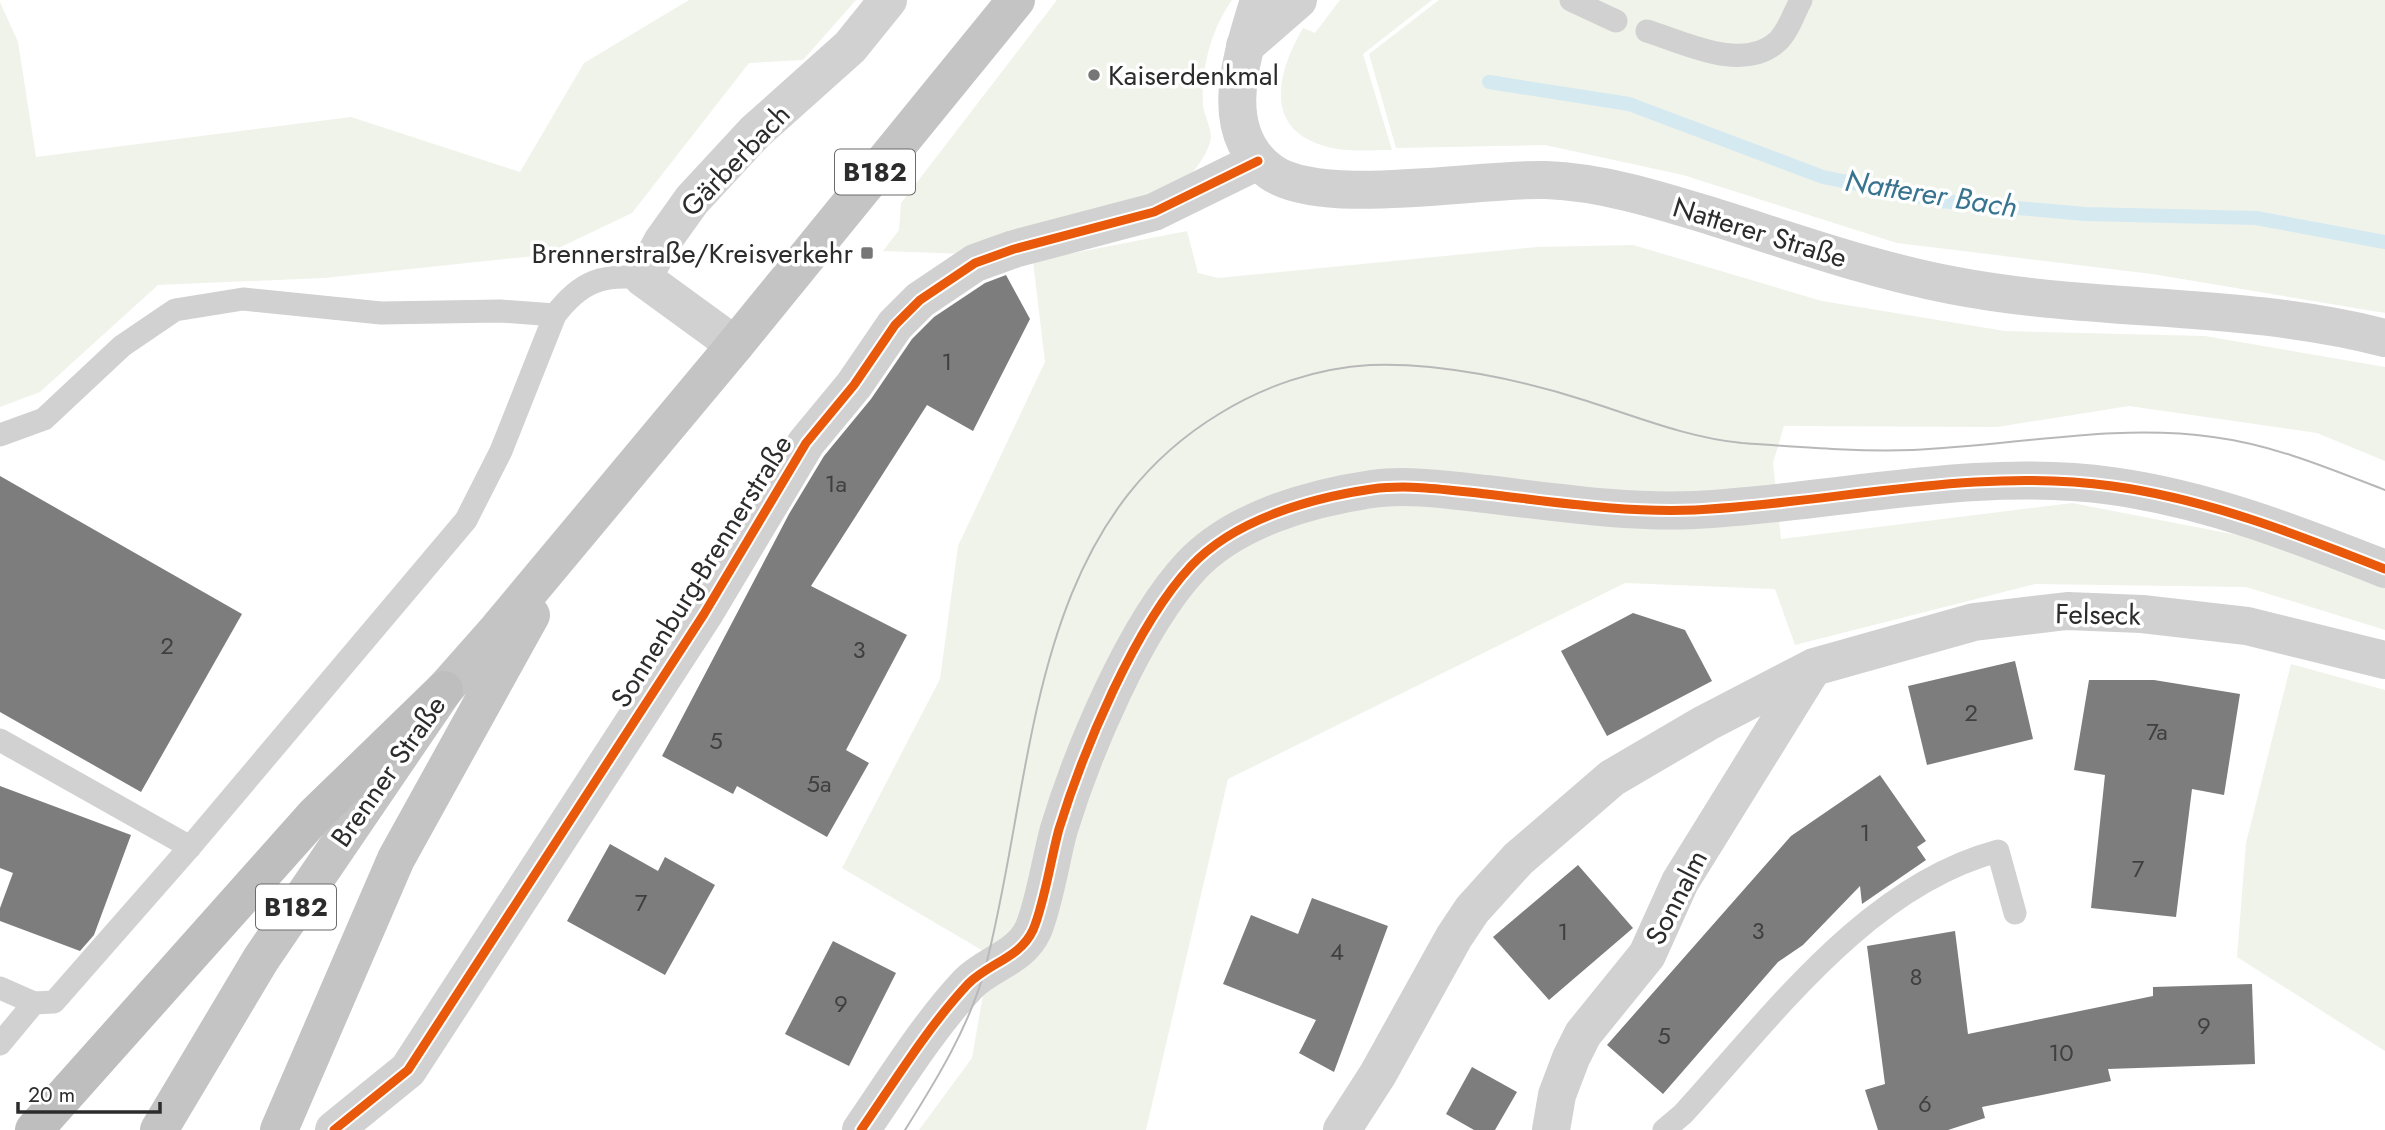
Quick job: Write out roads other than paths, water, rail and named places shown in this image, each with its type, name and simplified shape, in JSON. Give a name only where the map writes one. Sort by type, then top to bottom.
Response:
[{"type":"highway","points":[[34,1130],[316,815],[444,690]]},
{"type":"main road","name":"Brenner Straße","points":[[159,1130],[261,959],[444,690],[735,345],[1016,0]]},
{"type":"main road","name":"Brenner Straße","points":[[279,1130],[396,859],[574,536]]},
{"type":"street","name":"Gärberbach","points":[[643,278],[662,242],[692,200],[755,132],[850,47],[888,0]]},
{"type":"street","points":[[1258,161],[1244,135],[1237,107],[1237,77],[1259,0]]},
{"type":"street","points":[[1245,46],[1298,0]]},
{"type":"street","name":"Natterer Straße","points":[[1258,161],[1281,178],[1313,188],[1338,190],[1512,180],[1586,184],[1648,198],[1853,261],[1952,285],[2057,299],[2209,309],[2323,324],[2385,338]]},
{"type":"street","name":"Sonnenburg-Brennerstraße","points":[[334,1130],[408,1070],[704,614],[806,443],[854,385],[895,325],[920,300],[975,263],[1014,249],[1154,212],[1258,161]]},
{"type":"street","points":[[643,278],[735,345]]},
{"type":"street","points":[[861,1130],[919,1045],[967,985],[985,969],[1015,953],[1029,937],[1074,782],[1147,628],[1191,566],[1243,528],[1277,514],[1328,497],[1378,488],[1445,490],[1635,509],[1694,510],[1992,481],[2048,481],[2153,492],[2270,524],[2385,569]]},
{"type":"street","name":"Felseck","points":[[1342,1130],[1378,1074],[1454,937],[1472,910],[1518,859],[1612,778],[1706,723],[1814,667],[1974,622],[2067,611],[2142,614],[2247,626],[2385,660]]},
{"type":"street","name":"Sonnalm","points":[[1551,1130],[1557,1095],[1584,1034],[1640,965],[1673,896],[1704,841],[1814,667]]},
{"type":"lane","points":[[1571,0],[1616,21]]},
{"type":"lane","points":[[1647,31],[1732,55],[1758,53],[1778,41],[1801,0]]},
{"type":"lane","points":[[0,988],[34,1003],[54,1002],[190,847],[466,520],[501,451],[555,315],[567,300],[587,284],[616,275],[643,278]]},
{"type":"lane","points":[[0,435],[44,419],[122,346],[175,310],[243,299],[381,313],[500,311],[555,315]]},
{"type":"lane","points":[[0,740],[190,847]]},
{"type":"lane","points":[[1664,1130],[1683,1114],[1827,957],[1885,907],[1917,884],[1958,864],[1998,851],[2015,913]]},
{"type":"lane","points":[[0,1044],[34,1003]]},
{"type":"waterway","name":"Natterer Bach","points":[[1489,82],[1629,104],[1823,177],[1940,201],[2085,214],[2256,218],[2385,242]]},
{"type":"tram line","points":[[905,1130],[961,1032],[985,969],[1002,894],[1030,739],[1048,663],[1073,590],[1108,523],[1155,464],[1219,414],[1254,395],[1292,380],[1330,370],[1370,365],[1424,366],[1536,386],[1683,432],[1742,443],[1849,450],[1913,450],[2100,434],[2175,433],[2258,446],[2300,458],[2385,490]]},
{"type":"place","name":"Kaiserdenkmal","points":[[1094,75]]},
{"type":"place","name":"Brennerstraße/Kreisverkehr","points":[[867,253]]}]
